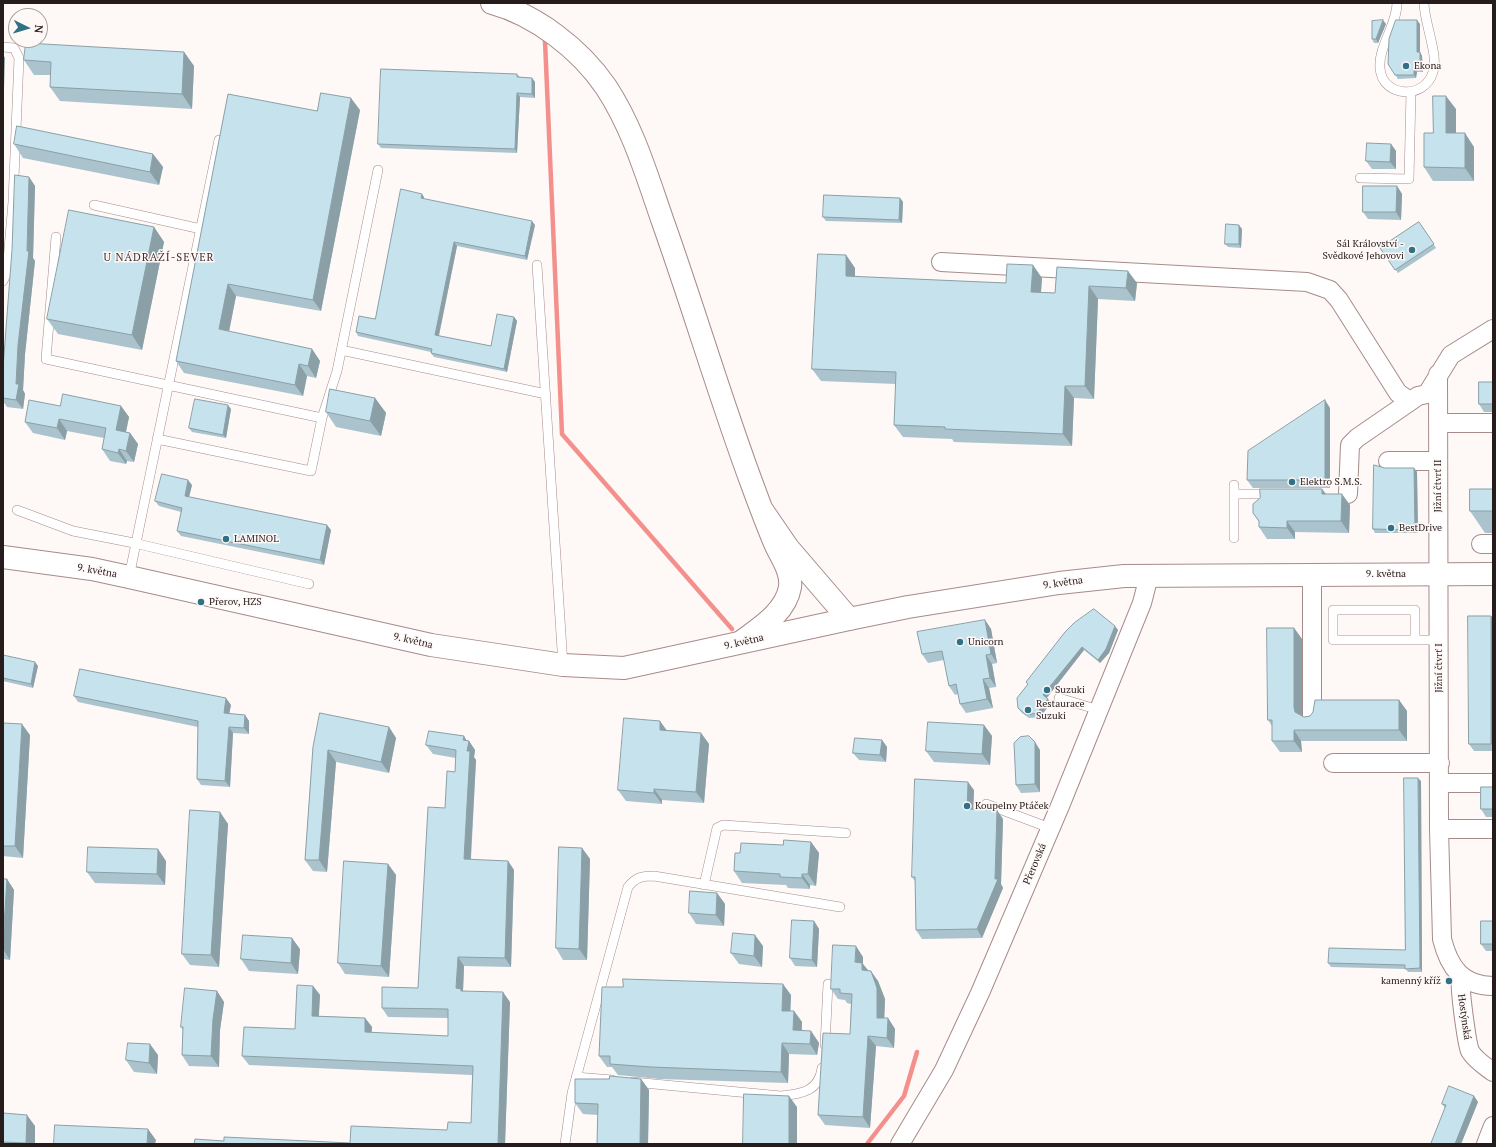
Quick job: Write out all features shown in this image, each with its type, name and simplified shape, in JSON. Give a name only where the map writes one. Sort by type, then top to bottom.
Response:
[{"type":"main road","points":[[492,3],[503,6],[529,18],[568,46],[588,64],[606,87],[633,139],[740,453],[774,543],[788,569],[790,586],[783,605],[776,614],[741,642]]},
{"type":"main road","points":[[762,510],[788,548],[849,619]]},
{"type":"main road","name":"9. května","points":[[3,557],[92,569],[431,645],[564,665],[624,668],[908,607],[1059,583],[1149,576],[1493,574]]},
{"type":"street","points":[[941,262],[1307,282],[1330,290],[1339,300],[1398,393],[1410,401]]},
{"type":"street","points":[[1344,494],[1350,445],[1357,438],[1410,401],[1418,396],[1427,394],[1450,355],[1493,329]]},
{"type":"street","name":"Jižní čtvrť II","points":[[1438,374],[1439,574]]},
{"type":"street","points":[[1439,423],[1493,423]]},
{"type":"street","points":[[1388,461],[1438,461]]},
{"type":"street","points":[[1312,574],[1312,718]]},
{"type":"street","name":"Jižní čtvrť I","points":[[1439,574],[1439,829],[1442,940],[1456,970]]},
{"type":"street","name":"Přerovská","points":[[900,1144],[950,1056],[980,993],[1099,710],[1142,603],[1149,576]]},
{"type":"street","points":[[1333,763],[1440,763]]},
{"type":"street","points":[[1440,783],[1493,783]]},
{"type":"street","points":[[1439,829],[1493,829]]},
{"type":"street","points":[[1456,970],[1478,984],[1493,986]]},
{"type":"street","name":"Hostýnská","points":[[1456,970],[1468,1046],[1476,1058],[1493,1072]]},
{"type":"street","points":[[1486,1144],[1493,1126]]},
{"type":"lane","points":[[1397,3],[1397,12],[1381,57],[1380,67],[1382,77],[1393,89],[1411,92],[1426,85],[1434,71],[1434,61],[1424,3]]},
{"type":"lane","points":[[3,47],[14,48],[19,58],[13,202],[7,272],[3,281]]},
{"type":"lane","points":[[1360,178],[1409,179],[1411,92]]},
{"type":"lane","points":[[129,577],[134,543],[221,131]]},
{"type":"lane","points":[[157,439],[311,471],[322,418],[337,371],[378,170]]},
{"type":"lane","points":[[94,205],[200,229]]},
{"type":"lane","points":[[56,237],[46,359],[322,418]]},
{"type":"lane","points":[[537,265],[564,665]]},
{"type":"lane","points":[[341,350],[546,394]]},
{"type":"lane","points":[[1234,538],[1234,490],[1280,494]]},
{"type":"lane","points":[[17,510],[73,531],[134,543],[309,584]]},
{"type":"lane","points":[[1415,640],[1415,610],[1333,610],[1333,640],[1415,640],[1439,640]]},
{"type":"lane","points":[[1059,698],[1099,710]]},
{"type":"lane","points":[[986,804],[1050,828]]},
{"type":"lane","points":[[704,885],[717,828],[723,825],[846,833]]},
{"type":"lane","points":[[565,1144],[572,1093],[628,887],[639,876],[654,876],[840,907]]},
{"type":"lane","points":[[576,1077],[781,1096],[797,1095],[812,1088],[821,1078],[828,984]]},
{"type":"building","points":[[1383,20],[1376,39],[1372,39],[1372,21]]},
{"type":"building","points":[[1396,20],[1417,20],[1417,52],[1420,52],[1420,69],[1414,69],[1414,75],[1395,75],[1388,64],[1389,39]]},
{"type":"building","points":[[48,44],[184,52],[182,94],[50,87],[51,62],[24,60],[25,48],[48,48]]},
{"type":"building","points":[[381,69],[517,74],[517,77],[532,78],[532,94],[517,93],[515,149],[378,144]]},
{"type":"building","points":[[321,93],[351,98],[313,300],[228,284],[219,329],[312,349],[308,366],[299,364],[295,385],[176,361],[228,94],[317,111]]},
{"type":"building","points":[[1433,96],[1446,96],[1446,133],[1465,133],[1465,168],[1424,167],[1424,133],[1433,133]]},
{"type":"building","points":[[17,126],[153,154],[150,172],[14,144]]},
{"type":"building","points":[[1367,143],[1391,144],[1390,162],[1366,161]]},
{"type":"building","points":[[15,175],[29,177],[27,251],[29,251],[18,345],[16,384],[19,384],[16,400],[3,398],[3,368],[12,250]]},
{"type":"building","points":[[1363,186],[1397,186],[1396,212],[1363,212]]},
{"type":"building","points":[[401,189],[422,194],[421,198],[532,221],[525,256],[454,242],[435,335],[491,346],[497,314],[514,317],[504,369],[431,353],[432,349],[356,332],[359,316],[375,319]]},
{"type":"building","points":[[824,195],[900,198],[899,220],[823,217]]},
{"type":"building","points":[[69,210],[154,227],[132,335],[47,319]]},
{"type":"building","points":[[1419,222],[1434,244],[1395,270],[1380,248]]},
{"type":"building","points":[[1226,224],[1239,225],[1239,244],[1225,244]]},
{"type":"building","points":[[818,254],[846,255],[846,276],[1006,283],[1007,264],[1033,265],[1031,292],[1055,293],[1057,267],[1128,271],[1126,288],[1089,286],[1085,386],[1065,386],[1063,434],[945,429],[945,427],[894,425],[896,372],[812,369]]},
{"type":"building","points":[[1479,382],[1493,382],[1493,404],[1479,404]]},
{"type":"building","points":[[330,389],[375,398],[370,421],[326,412]]},
{"type":"building","points":[[63,394],[121,406],[116,430],[130,433],[126,451],[119,449],[118,453],[102,449],[106,428],[59,419],[57,428],[25,422],[29,400],[60,406]]},
{"type":"building","points":[[195,399],[228,405],[223,435],[189,428]]},
{"type":"building","points":[[1325,400],[1325,480],[1247,480],[1248,451]]},
{"type":"building","points":[[1374,465],[1385,468],[1414,468],[1415,530],[1373,529]]},
{"type":"building","points":[[162,474],[188,480],[185,496],[327,525],[320,560],[177,531],[182,508],[155,501]]},
{"type":"building","points":[[1260,489],[1322,489],[1322,494],[1342,494],[1341,521],[1287,521],[1287,528],[1259,527],[1259,521],[1253,513],[1253,504],[1260,498]]},
{"type":"building","points":[[1470,489],[1493,489],[1493,511],[1470,511]]},
{"type":"building","points":[[1094,609],[1115,626],[1106,649],[1098,660],[1082,647],[1043,695],[1048,699],[1037,713],[1026,715],[1018,708],[1017,698],[1028,684],[1026,682],[1065,632],[1074,623]]},
{"type":"building","points":[[1468,616],[1491,616],[1491,744],[1469,744]]},
{"type":"building","points":[[985,620],[991,654],[986,655],[990,678],[983,679],[987,699],[960,704],[956,684],[949,686],[942,651],[922,654],[917,632]]},
{"type":"building","points":[[1267,628],[1294,628],[1295,712],[1304,717],[1310,716],[1313,712],[1315,700],[1399,700],[1399,730],[1294,730],[1294,741],[1272,741],[1272,720],[1268,720]]},
{"type":"building","points":[[3,655],[35,662],[31,684],[3,678]]},
{"type":"building","points":[[80,669],[226,698],[224,713],[245,715],[244,728],[229,727],[225,781],[197,779],[198,721],[74,696]]},
{"type":"building","points":[[320,713],[389,727],[381,762],[328,750],[319,860],[305,860],[313,747]]},
{"type":"building","points":[[624,718],[660,721],[660,730],[701,733],[696,792],[654,789],[654,793],[618,790]]},
{"type":"building","points":[[928,722],[984,725],[982,754],[926,751]]},
{"type":"building","points":[[3,723],[22,724],[15,846],[3,846]]},
{"type":"building","points":[[429,731],[464,736],[463,740],[469,741],[467,751],[470,751],[464,859],[508,861],[505,958],[458,957],[456,988],[461,989],[461,991],[503,992],[498,1144],[194,1144],[195,1139],[224,1141],[224,1137],[350,1143],[351,1126],[447,1130],[448,1122],[471,1123],[473,1066],[242,1056],[244,1027],[295,1029],[297,985],[313,986],[312,1016],[365,1018],[365,1032],[448,1036],[448,1009],[382,1008],[382,987],[418,988],[428,807],[445,808],[447,771],[455,772],[456,750],[426,745]]},
{"type":"building","points":[[1029,736],[1035,742],[1035,784],[1016,785],[1014,743],[1020,737]]},
{"type":"building","points":[[855,738],[882,740],[880,755],[853,753]]},
{"type":"building","points":[[1404,778],[1418,778],[1420,968],[1405,969],[1405,965],[1328,963],[1329,948],[1405,950]]},
{"type":"building","points":[[915,779],[968,782],[967,809],[997,810],[995,879],[998,879],[977,929],[916,930],[915,877],[912,877]]},
{"type":"building","points":[[1481,787],[1493,787],[1493,809],[1481,809]]},
{"type":"building","points":[[190,810],[220,812],[211,955],[182,954]]},
{"type":"building","points":[[784,840],[811,842],[808,874],[802,874],[802,878],[780,877],[780,874],[734,871],[735,853],[740,853],[741,843],[783,845]]},
{"type":"building","points":[[88,847],[158,849],[157,874],[87,872]]},
{"type":"building","points":[[559,847],[582,848],[579,949],[556,948]]},
{"type":"building","points":[[344,861],[388,864],[381,966],[338,963]]},
{"type":"building","points":[[3,879],[7,879],[3,941]]},
{"type":"building","points":[[690,891],[717,893],[716,915],[689,913]]},
{"type":"building","points":[[792,920],[814,921],[812,960],[790,958]]},
{"type":"building","points":[[1481,921],[1493,921],[1493,944],[1481,944]]},
{"type":"building","points":[[733,933],[755,935],[754,956],[731,953]]},
{"type":"building","points":[[243,935],[292,938],[291,963],[241,959]]},
{"type":"building","points":[[833,945],[856,946],[855,962],[862,963],[862,970],[871,971],[877,988],[877,1018],[888,1018],[887,1038],[868,1036],[863,1117],[818,1115],[823,1033],[850,1034],[852,994],[840,993],[840,989],[831,989]]},
{"type":"building","points":[[623,979],[783,984],[782,1011],[794,1011],[793,1030],[811,1031],[810,1044],[782,1043],[781,1072],[610,1064],[610,1056],[599,1056],[602,987],[623,987]]},
{"type":"building","points":[[185,988],[217,991],[213,1019],[211,1056],[182,1055],[183,1027],[181,1027]]},
{"type":"building","points":[[128,1043],[150,1044],[149,1063],[126,1060]]},
{"type":"building","points":[[610,1076],[641,1079],[640,1144],[597,1144],[598,1104],[575,1103],[575,1079],[609,1079]]},
{"type":"building","points":[[1449,1086],[1474,1096],[1455,1144],[1434,1144],[1431,1143],[1446,1105],[1442,1104]]},
{"type":"building","points":[[744,1094],[789,1096],[789,1144],[743,1144]]},
{"type":"building","points":[[3,1113],[27,1115],[26,1143],[3,1142]]},
{"type":"building","points":[[55,1125],[148,1129],[147,1144],[54,1144]]},
{"type":"waterway","points":[[545,41],[562,434],[732,629]]},
{"type":"waterway","points":[[867,1144],[904,1096],[917,1052]]},
{"type":"place","name":"Ekona","points":[[1406,66]]},
{"type":"place","name":"Sál Království - Svědkové Jehovovi","points":[[1412,250]]},
{"type":"place","name":"Elektro S.M.S.","points":[[1292,482]]},
{"type":"place","name":"BestDrive","points":[[1391,528]]},
{"type":"place","name":"LAMINOL","points":[[226,539]]},
{"type":"place","name":"Přerov, HZS","points":[[201,602]]},
{"type":"place","name":"Unicorn","points":[[960,642]]},
{"type":"place","name":"Suzuki","points":[[1047,690]]},
{"type":"place","name":"Restaurace Suzuki","points":[[1028,710]]},
{"type":"place","name":"Koupelny Ptáček","points":[[967,806]]},
{"type":"place","name":"kamenný kříž","points":[[1449,981]]},
{"type":"district","name":"U NÁDRAŽÍ-SEVER","points":[[159,258]]}]
